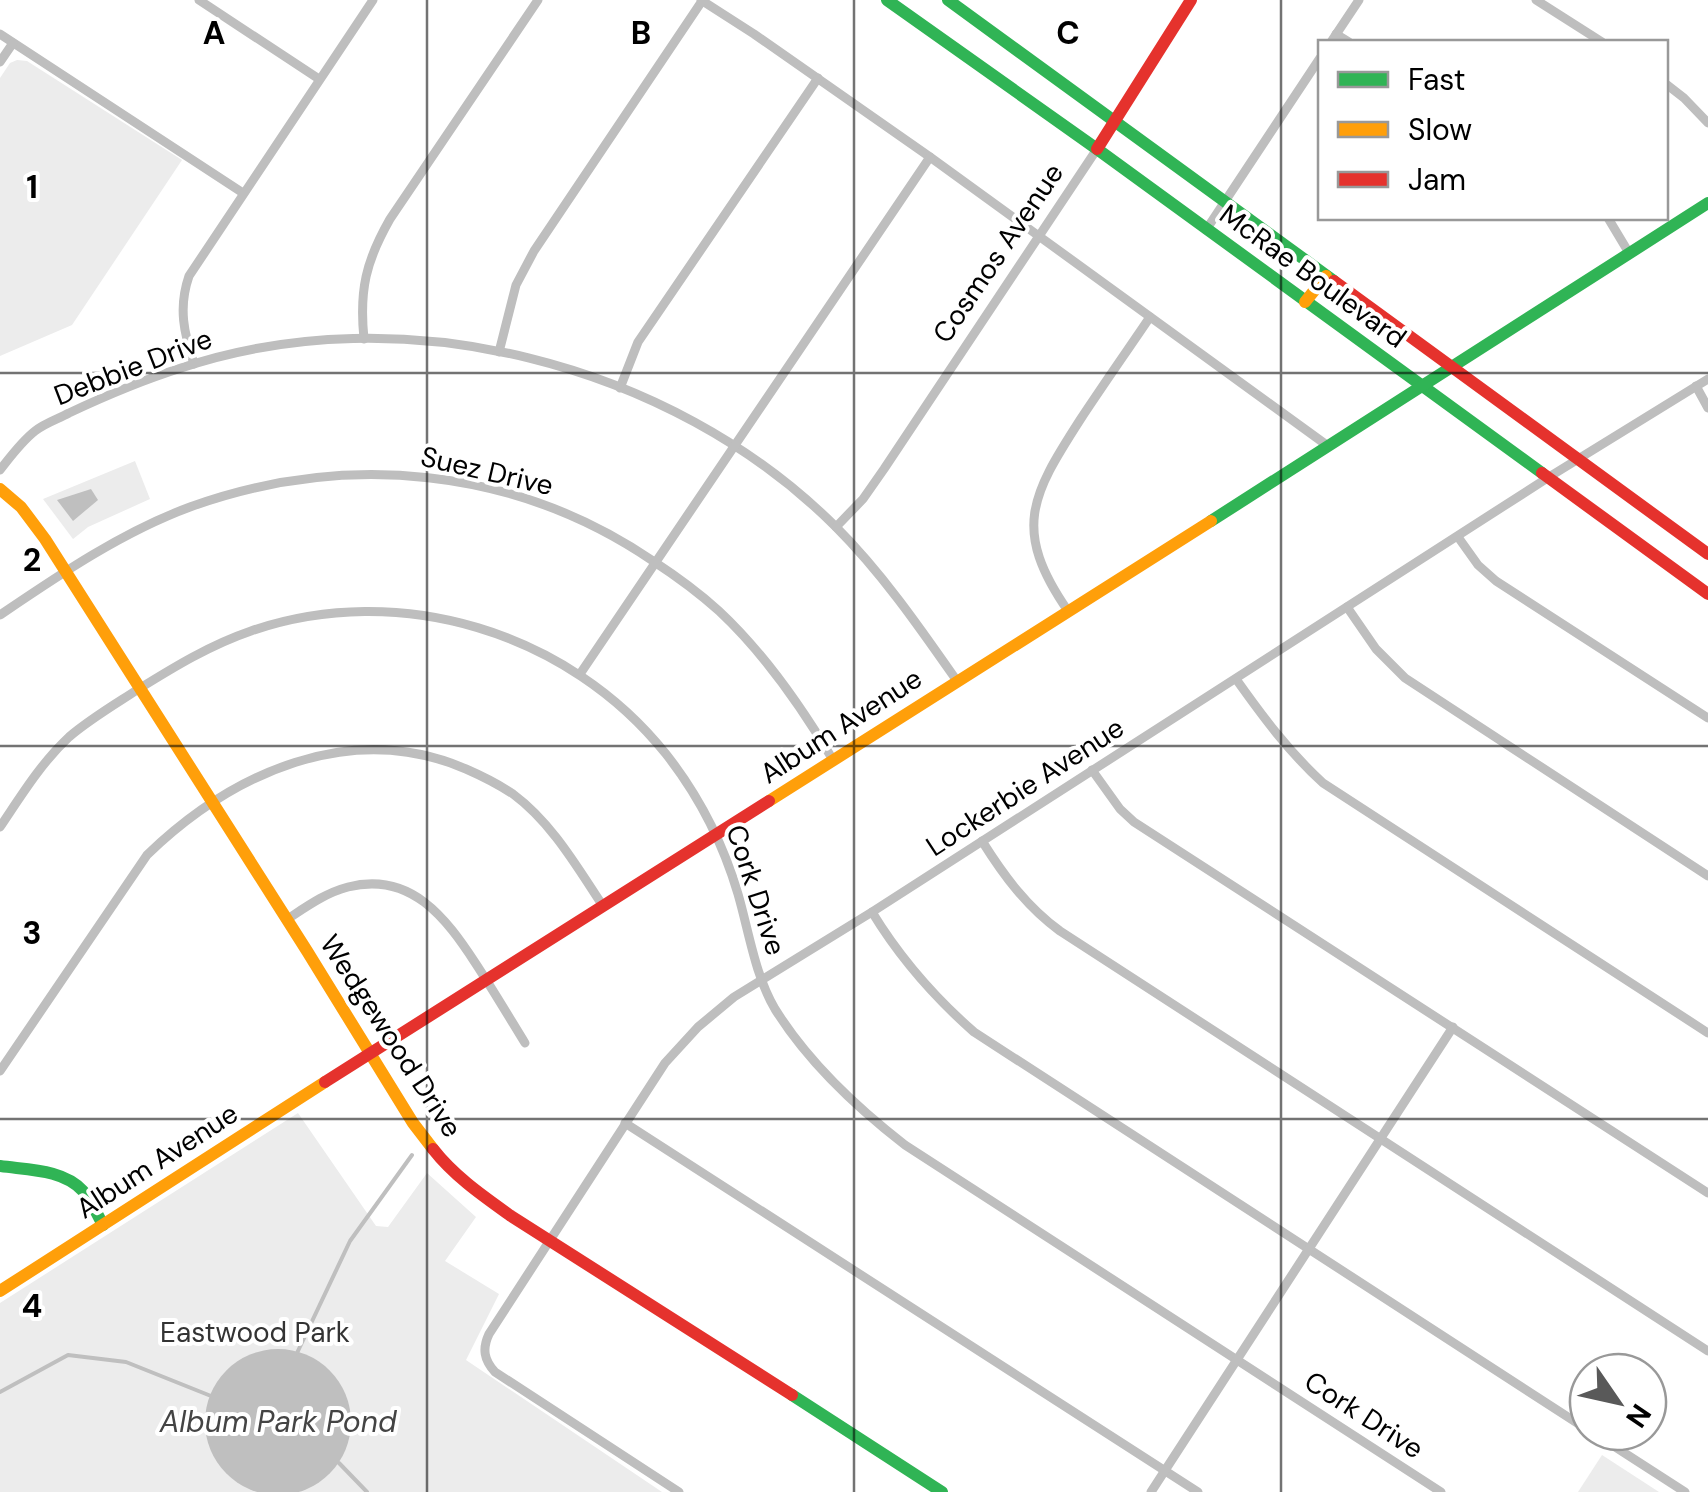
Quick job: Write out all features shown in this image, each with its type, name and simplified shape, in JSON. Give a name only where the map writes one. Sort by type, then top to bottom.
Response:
[{"type":"street","points":[[199,0],[319,79]]},
{"type":"street","points":[[194,364],[182,317],[185,287],[197,261],[373,0]]},
{"type":"street","points":[[364,339],[362,290],[377,243],[538,0]]},
{"type":"street","points":[[499,352],[516,285],[534,251],[701,0],[930,157],[1328,446]]},
{"type":"street","name":"McRae Boulevard","points":[[887,0],[1708,594]]},
{"type":"street","name":"McRae Boulevard","points":[[948,0],[1708,554]]},
{"type":"street","name":"Cosmos Avenue","points":[[836,527],[884,469],[1191,0]]},
{"type":"street","points":[[1334,38],[1359,0]]},
{"type":"street","points":[[1536,0],[1599,40]]},
{"type":"street","points":[[0,34],[242,193]]},
{"type":"street","points":[[0,62],[14,43]]},
{"type":"street","points":[[1206,230],[1318,61]]},
{"type":"street","points":[[620,388],[638,342],[818,78]]},
{"type":"street","points":[[1668,86],[1708,123]]},
{"type":"street","points":[[580,674],[930,157]]},
{"type":"street","name":"Album Avenue","points":[[0,1291],[1708,203]]},
{"type":"street","points":[[1609,220],[1630,253]]},
{"type":"street","points":[[1305,302],[1326,276]]},
{"type":"street","points":[[1068,611],[1050,586],[1037,556],[1034,531],[1038,492],[1052,462],[1150,317]]},
{"type":"street","name":"Debbie Drive","points":[[0,470],[40,428],[82,407],[194,364],[268,346],[364,339],[430,342],[549,362],[675,411],[734,446],[792,488],[836,527],[905,609],[957,682]]},
{"type":"street","name":"Lockerbie Avenue","points":[[680,1492],[494,1372],[484,1351],[489,1334],[680,1044],[714,1012],[762,979],[1708,379]]},
{"type":"street","points":[[1696,386],[1708,408]]},
{"type":"street","name":"Suez Drive","points":[[0,616],[66,572],[154,522],[226,495],[292,479],[367,474],[457,482],[518,497],[585,521],[656,563],[708,602],[750,644],[788,688],[834,760]]},
{"type":"street","name":"Wedgewood Drive","points":[[0,489],[21,507],[66,572],[413,1123],[442,1160],[481,1195],[942,1492]]},
{"type":"street","points":[[1458,538],[1496,581],[1708,718]]},
{"type":"street","points":[[1346,607],[1376,649],[1405,678],[1708,876]]},
{"type":"street","name":"Cork Drive","points":[[0,827],[34,778],[69,738],[102,712],[201,652],[254,630],[322,614],[384,611],[417,613],[507,636],[580,674],[628,713],[687,782],[718,834],[762,979],[775,1008],[843,1092],[905,1144],[1441,1492]]},
{"type":"street","points":[[1236,679],[1276,735],[1324,784],[1708,1033]]},
{"type":"street","points":[[0,1071],[146,855],[170,832],[212,804],[283,766],[322,753],[405,751],[436,757],[497,784],[530,809],[557,838],[604,906]]},
{"type":"street","points":[[1092,770],[1134,822],[1708,1193]]},
{"type":"street","points":[[982,841],[1014,888],[1045,920],[1708,1351]]},
{"type":"street","points":[[286,920],[348,887],[377,885],[418,896],[454,931],[525,1043]]},
{"type":"street","points":[[872,912],[910,968],[940,1003],[974,1032],[1568,1417]]},
{"type":"street","points":[[1152,1492],[1453,1027]]},
{"type":"street","points":[[626,1123],[1198,1492]]},
{"type":"street","points":[[0,1166],[56,1176],[74,1184],[104,1226]]},
{"type":"street","points":[[1623,1452],[1685,1492]]},
{"type":"green space","points":[[27,61],[182,160],[72,325],[0,356],[0,78],[10,63]]},
{"type":"green space","points":[[135,461],[150,499],[88,527],[73,539],[43,499]]},
{"type":"green space","name":"Eastwood Park","points":[[298,1113],[376,1226],[388,1227],[427,1173],[476,1217],[445,1261],[499,1294],[466,1360],[662,1492],[0,1492],[0,1303]]},
{"type":"green space","points":[[1602,1455],[1659,1492],[1578,1492]]},
{"type":"water","points":[[91,489],[98,500],[73,521],[57,500]]},
{"type":"water","name":"Album Park Pond","points":[[264,1351],[292,1351],[318,1362],[338,1382],[349,1408],[349,1436],[338,1462],[318,1482],[292,1493],[264,1493],[238,1482],[218,1462],[207,1436],[207,1408],[218,1382],[238,1362]]},
{"type":"waterway","points":[[297,1353],[350,1241],[412,1155]]},
{"type":"waterway","points":[[0,1392],[68,1355],[126,1362],[211,1396]]},
{"type":"waterway","points":[[339,1463],[367,1492]]},
{"type":"traffic: fast","points":[[887,0],[1542,473]]},
{"type":"traffic: fast","points":[[948,0],[1334,281]]},
{"type":"traffic: fast","points":[[1211,521],[1708,203]]},
{"type":"traffic: fast","points":[[0,1166],[65,1178],[86,1195],[103,1225]]},
{"type":"traffic: fast","points":[[792,1395],[942,1492]]},
{"type":"traffic: slow","points":[[1305,302],[1326,276]]},
{"type":"traffic: slow","points":[[0,489],[21,507],[45,539],[433,1149]]},
{"type":"traffic: slow","points":[[769,801],[1211,521]]},
{"type":"traffic: slow","points":[[0,1291],[325,1082]]},
{"type":"traffic: jam","points":[[1097,149],[1191,0]]},
{"type":"traffic: jam","points":[[1334,281],[1708,554]]},
{"type":"traffic: jam","points":[[1542,473],[1708,594]]},
{"type":"traffic: jam","points":[[325,1082],[769,801]]},
{"type":"traffic: jam","points":[[433,1149],[460,1177],[511,1216],[792,1395]]}]
